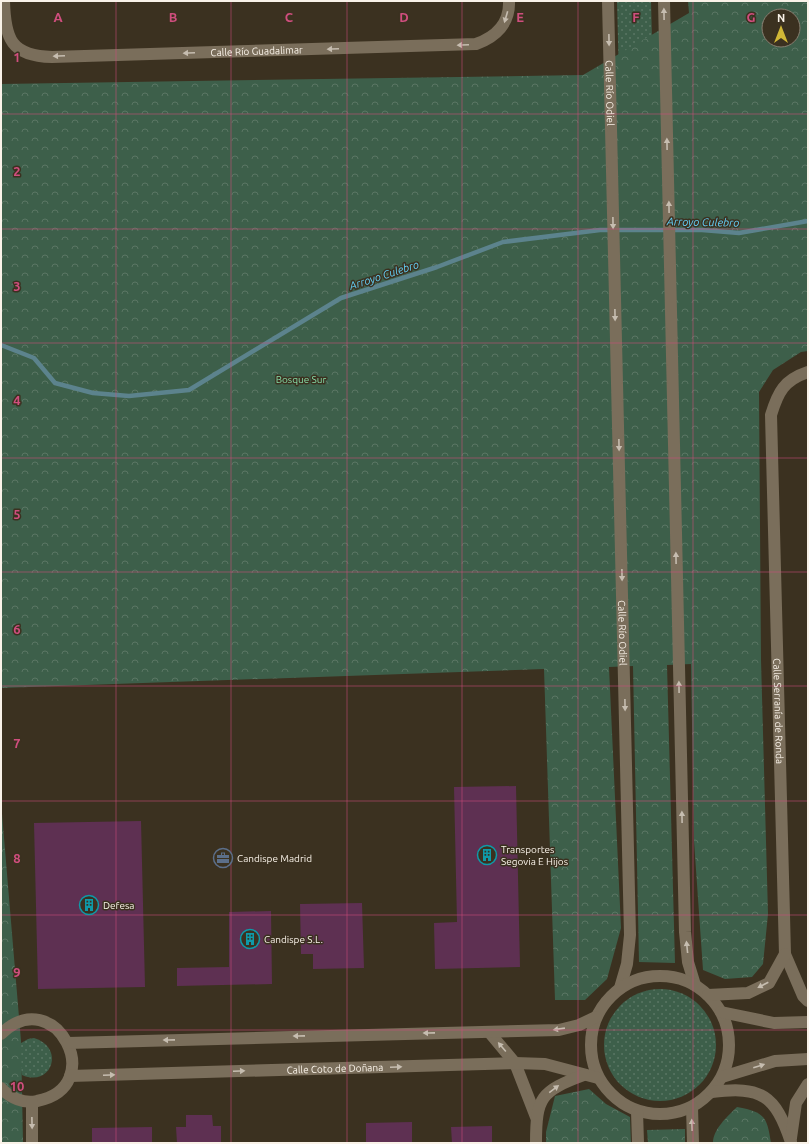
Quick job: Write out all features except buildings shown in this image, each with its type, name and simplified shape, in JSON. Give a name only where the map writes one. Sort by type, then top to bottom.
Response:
[{"type":"street","name":"Calle Río Guadalimar","points":[[4,1],[6,28],[13,45],[25,53],[37,56],[52,57],[476,44],[485,41],[498,32],[508,15],[509,1]]},
{"type":"street","name":"Calle Río Odiel","points":[[608,1],[630,935],[627,964],[620,988]]},
{"type":"street","points":[[664,1],[685,932],[688,962],[695,985]]},
{"type":"street","name":"Calle Serranía de Ronda","points":[[808,372],[795,376],[778,392],[771,415],[785,954],[803,996],[808,1000]]},
{"type":"street","points":[[708,995],[748,993],[769,983],[785,954]]},
{"type":"street","points":[[657,976],[677,978],[695,985],[708,995],[721,1012],[727,1028],[730,1044],[728,1061],[722,1077],[712,1092],[692,1107],[674,1113],[656,1115],[637,1111],[615,1098],[598,1078],[592,1064],[590,1048],[591,1032],[596,1017],[606,1001],[620,988],[637,979],[657,976]]},
{"type":"street","points":[[721,1012],[774,1022],[808,1022]]},
{"type":"street","points":[[68,1042],[559,1030],[579,1025],[596,1017]]},
{"type":"street","points":[[1,1034],[8,1027],[20,1021],[34,1020],[45,1022],[55,1027],[68,1042],[72,1054],[70,1076],[57,1093],[45,1100],[32,1102],[12,1097],[1,1088]]},
{"type":"street","points":[[489,1032],[515,1063],[536,1117]]},
{"type":"street","points":[[722,1077],[775,1061],[808,1060]]},
{"type":"street","name":"Calle Coto de Doñana","points":[[70,1076],[515,1063],[545,1064],[598,1078]]},
{"type":"street","points":[[536,1143],[536,1117],[543,1097],[562,1083],[584,1075]]},
{"type":"street","points":[[791,1142],[796,1103],[808,1084]]},
{"type":"street","points":[[712,1092],[731,1090],[755,1092],[773,1103],[782,1117],[791,1142]]},
{"type":"street","points":[[32,1102],[32,1143]]},
{"type":"street","points":[[692,1107],[693,1143]]},
{"type":"street","points":[[637,1111],[638,1143]]},
{"type":"green space","points":[[617,1],[651,1],[656,195],[622,195]]},
{"type":"green space","name":"Bosque Sur","points":[[688,1],[808,1],[808,351],[801,352],[773,370],[759,392],[761,660],[768,914],[763,964],[752,977],[725,979],[703,970],[694,841],[691,664],[667,665],[675,963],[639,962],[633,666],[609,667],[621,928],[607,979],[585,1000],[555,1000],[544,669],[1,688],[1,84],[583,75],[689,13]]},
{"type":"green space","points":[[1,802],[21,1041],[23,1143],[1,1143]]},
{"type":"green space","points":[[660,989],[681,993],[699,1006],[712,1024],[716,1045],[712,1066],[699,1084],[681,1097],[660,1101],[639,1097],[621,1084],[608,1066],[604,1045],[608,1024],[621,1006],[639,993]]},
{"type":"green space","points":[[34,1038],[44,1043],[50,1050],[52,1058],[51,1065],[47,1072],[41,1076],[32,1078],[22,1075],[16,1046],[28,1039]]},
{"type":"green space","points":[[589,1089],[606,1104],[630,1117],[631,1143],[546,1143],[546,1132],[555,1096]]},
{"type":"green space","points":[[737,1107],[759,1113],[763,1117],[768,1127],[771,1143],[713,1143],[715,1133],[718,1128]]},
{"type":"green space","points":[[685,1129],[685,1143],[648,1143],[647,1130]]},
{"type":"waterway","name":"Arroyo Culebro","points":[[1,345],[34,358],[55,383],[93,393],[129,396],[189,390],[341,298],[437,267],[503,242],[600,230],[702,230],[739,233],[808,221]]},
{"type":"place","name":"Transportes Segovia E Hijos","points":[[487,855]]},
{"type":"place","name":"Candispe Madrid","points":[[223,858]]},
{"type":"place","name":"Defesa","points":[[89,905]]},
{"type":"place","name":"Candispe S.L.","points":[[250,939]]}]
